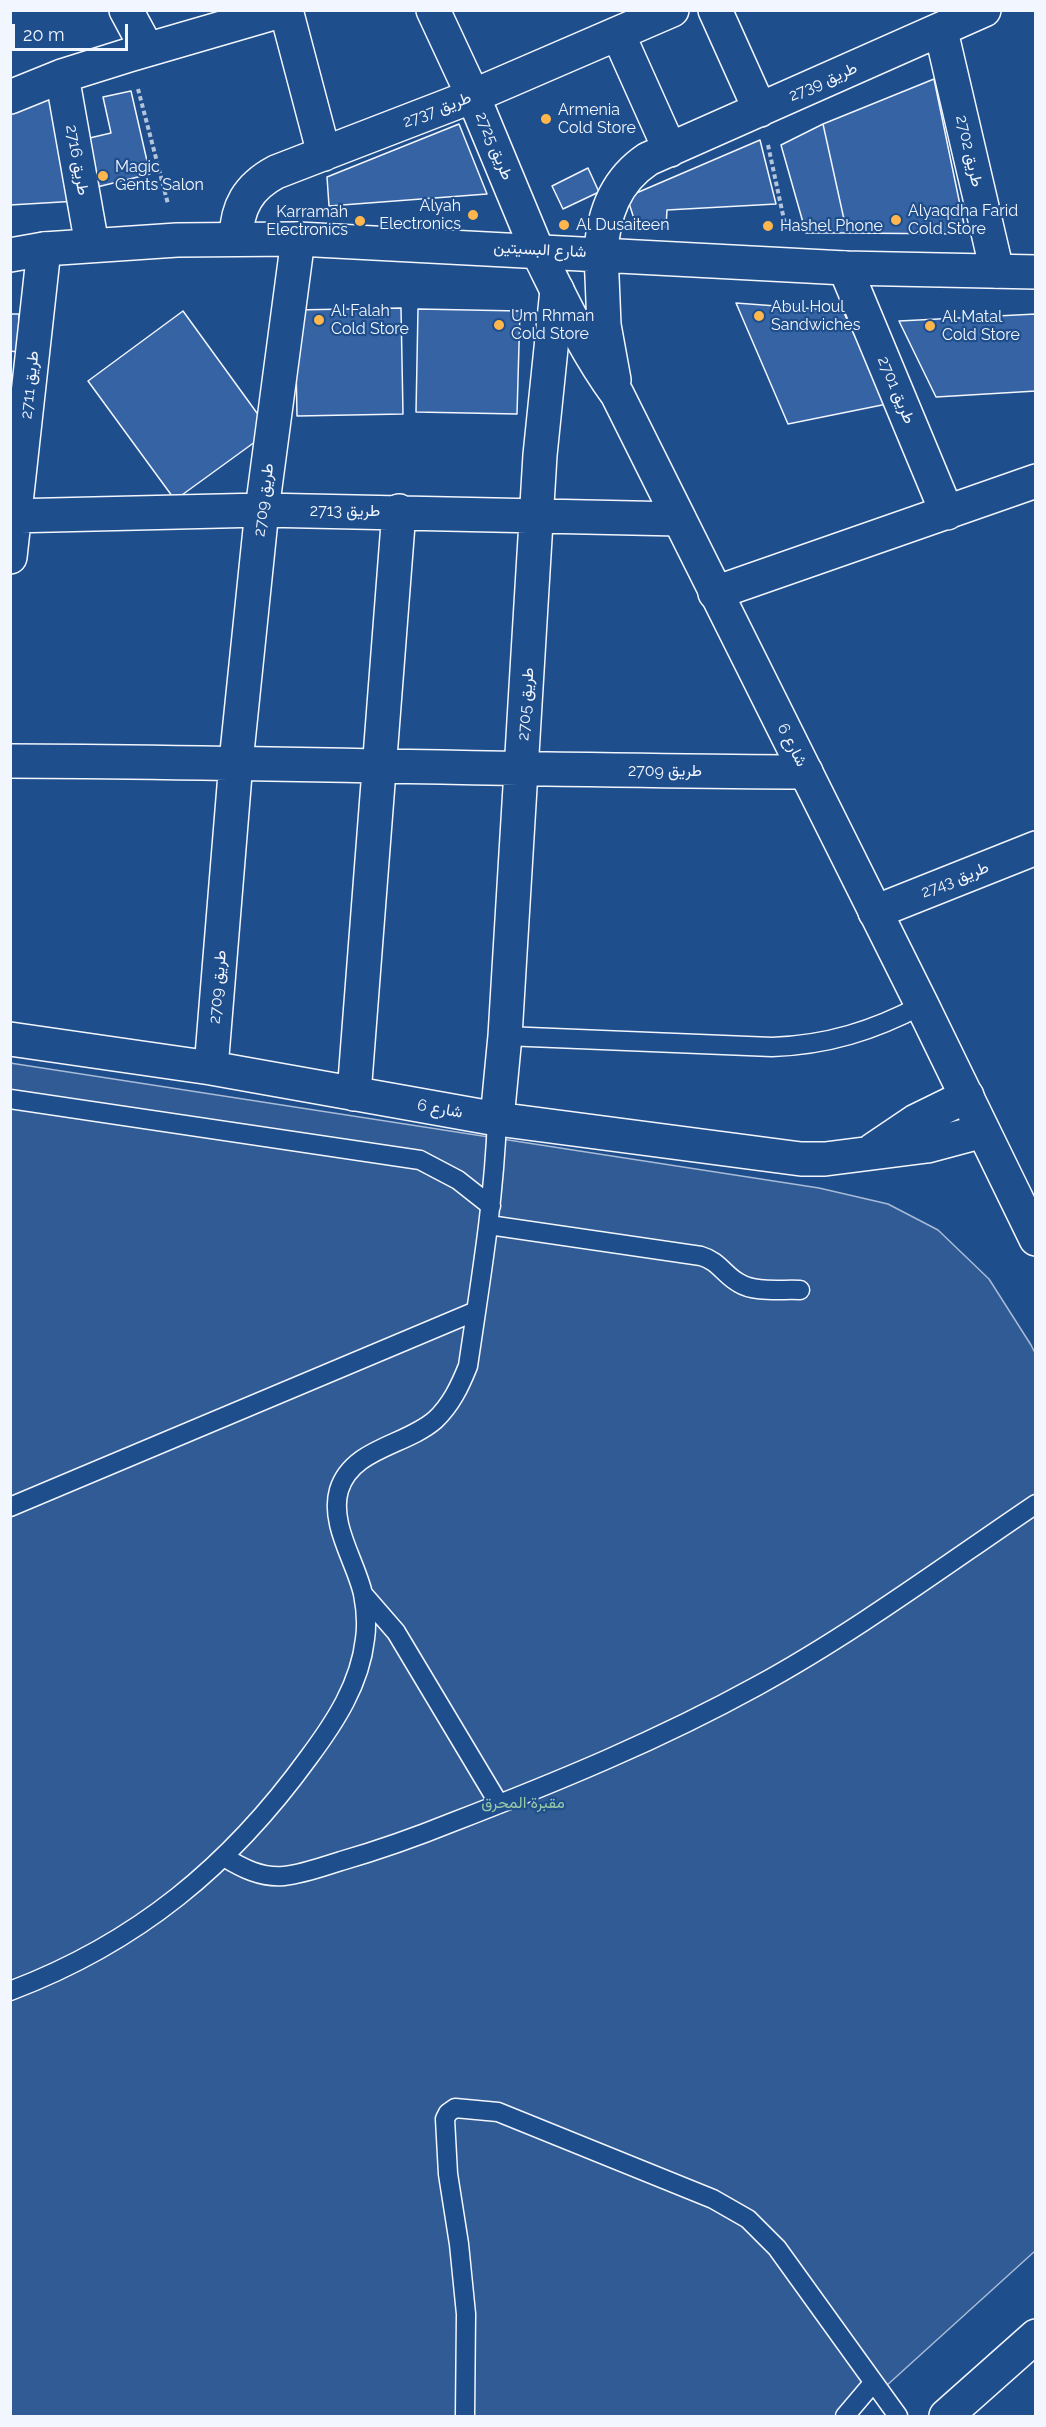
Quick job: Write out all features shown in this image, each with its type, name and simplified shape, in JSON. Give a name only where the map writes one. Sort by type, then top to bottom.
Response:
[{"type":"street","points":[[126,10],[138,52]]},
{"type":"street","points":[[12,93],[138,52],[285,10],[324,153]]},
{"type":"street","name":"طريق 2725","points":[[433,10],[473,96],[537,250]]},
{"type":"street","name":"طريق 2737","points":[[236,238],[241,206],[250,191],[262,180],[276,172],[473,96],[672,10]]},
{"type":"street","points":[[716,10],[760,110]]},
{"type":"street","name":"طريق 2739","points":[[601,253],[602,233],[608,210],[618,189],[632,170],[670,150],[941,31],[978,12]]},
{"type":"street","name":"طريق 2702","points":[[941,31],[997,271]]},
{"type":"street","points":[[618,34],[670,150]]},
{"type":"street","name":"طريق 2716","points":[[62,76],[92,245]]},
{"type":"street","name":"شارع البسيتين","points":[[10,239],[44,249]]},
{"type":"street","name":"شارع البسيتين","points":[[10,255],[44,249],[177,240],[298,239],[601,253],[845,268],[1035,272]]},
{"type":"street","name":"طريق 2709","points":[[212,1068],[236,762],[262,510],[298,239]]},
{"type":"street","name":"طريق 2711","points":[[10,557],[44,249]]},
{"type":"street","name":"شارع 6","points":[[537,250],[593,361],[616,394],[1034,1231]]},
{"type":"street","name":"شارع 6","points":[[601,253],[604,326],[616,394]]},
{"type":"street","name":"طريق 2701","points":[[845,268],[947,513]]},
{"type":"street","name":"طريق 2705","points":[[497,1119],[505,1036],[540,455],[557,290]]},
{"type":"street","points":[[715,592],[1035,481]]},
{"type":"street","name":"طريق 2713","points":[[13,516],[262,510],[399,511],[679,519]]},
{"type":"street","points":[[354,1094],[399,511]]},
{"type":"street","name":"طريق 2709","points":[[10,761],[236,762],[380,764],[522,770],[806,772]]},
{"type":"street","name":"طريق 2743","points":[[875,912],[1035,848]]},
{"type":"street","name":"شارع 6","points":[[10,1039],[212,1068],[497,1119],[801,1159],[825,1159],[871,1151],[927,1146],[983,1131]]},
{"type":"street","name":"شارع 6","points":[[871,1151],[916,1121],[967,1096]]},
{"type":"street","points":[[946,2416],[1035,2336]]},
{"type":"lane","points":[[505,1036],[772,1047],[802,1046],[862,1033],[922,1005]]},
{"type":"lane","points":[[10,1099],[420,1161],[458,1180],[491,1206]]},
{"type":"lane","points":[[10,1991],[61,1971],[107,1947],[150,1919],[224,1857],[286,1788],[345,1702],[362,1661],[366,1639],[363,1594],[340,1526],[338,1492],[353,1464],[422,1430],[447,1407],[468,1366],[489,1225],[497,1119]]},
{"type":"lane","points":[[489,1225],[701,1256],[719,1263],[741,1285],[751,1288],[800,1290]]},
{"type":"lane","points":[[10,1507],[476,1311]]},
{"type":"lane","points":[[224,1857],[242,1868],[261,1874],[281,1876],[302,1873],[393,1846],[594,1767],[680,1727],[758,1686],[833,1641],[1035,1504]]},
{"type":"lane","points":[[363,1594],[396,1632],[499,1804]]},
{"type":"lane","points":[[465,2416],[466,2314],[445,2126],[448,2113],[455,2108],[498,2112],[732,2208],[748,2219],[777,2248],[898,2416]]},
{"type":"lane","points":[[845,2416],[873,2383]]},
{"type":"path","points":[[138,52],[177,240]]},
{"type":"path","points":[[760,110],[794,265]]},
{"type":"shaded area","name":"مقبرة المحرق","points":[[10,1063],[819,1188],[888,1204],[938,1230],[989,1279],[1031,1345],[1036,1355],[1035,2251],[853,2416],[11,2416]]},
{"type":"building","points":[[934,79],[966,234],[847,233],[823,124]]},
{"type":"building","points":[[59,86],[78,201],[10,205],[10,108]]},
{"type":"building","points":[[131,91],[150,174],[93,188],[81,140],[111,133],[103,97]]},
{"type":"building","points":[[459,124],[487,194],[329,206],[327,177]]},
{"type":"building","points":[[823,124],[847,233],[806,233],[781,145]]},
{"type":"building","points":[[760,140],[776,204],[667,210],[666,227],[638,231],[627,197]]},
{"type":"building","points":[[588,168],[599,192],[563,209],[552,186]]},
{"type":"building","points":[[736,303],[843,311],[887,404],[788,424]]},
{"type":"building","points":[[401,308],[403,414],[297,416],[295,310]]},
{"type":"building","points":[[418,309],[520,311],[517,414],[416,412]]},
{"type":"building","points":[[183,311],[270,431],[175,500],[88,381]]},
{"type":"building","points":[[10,314],[19,314],[18,352],[10,351]]},
{"type":"building","points":[[1036,314],[1036,391],[936,397],[899,321]]},
{"type":"place","name":"Armenia Cold Store","points":[[546,119]]},
{"type":"place","name":"Magic Gents Salon","points":[[103,176]]},
{"type":"place","name":"Alyah Electronics","points":[[473,215]]},
{"type":"place","name":"Alyaqdha Farid Cold Store","points":[[896,220]]},
{"type":"place","name":"Karramah Electronics","points":[[360,221]]},
{"type":"place","name":"Al Dusaiteen","points":[[564,225]]},
{"type":"place","name":"Hashel Phone","points":[[768,226]]},
{"type":"place","name":"Abul Houl Sandwiches","points":[[759,316]]},
{"type":"place","name":"Al Falah Cold Store","points":[[319,320]]},
{"type":"place","name":"Um Rhman Cold Store","points":[[499,325]]},
{"type":"place","name":"Al Matal Cold Store","points":[[930,326]]}]
